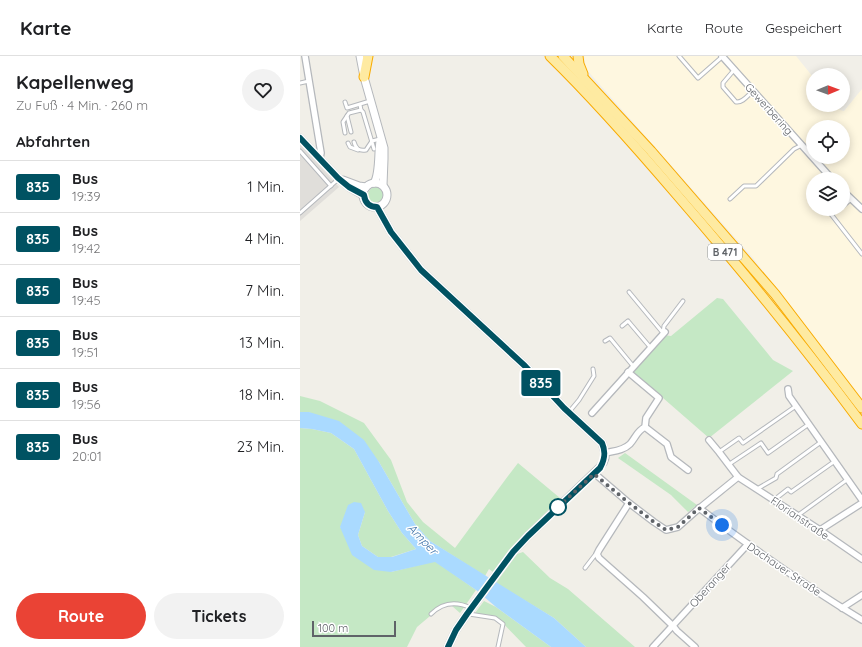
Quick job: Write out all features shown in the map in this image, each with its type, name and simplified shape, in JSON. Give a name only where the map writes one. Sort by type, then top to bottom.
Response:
[{"type":"highway","points":[[364,77],[368,56]]},
{"type":"highway","name":"B 471","points":[[550,56],[644,156],[706,228],[862,424]]},
{"type":"highway","name":"B 471","points":[[563,56],[651,151],[775,294],[862,408]]},
{"type":"highway","points":[[578,56],[579,64],[585,79]]},
{"type":"street","points":[[305,56],[322,153],[320,158]]},
{"type":"street","points":[[360,56],[370,101],[384,148],[383,186]]},
{"type":"street","name":"Gewerbering","points":[[723,56],[826,172]]},
{"type":"street","points":[[300,138],[338,178],[349,187],[364,195]]},
{"type":"street","points":[[338,178],[366,187],[374,183],[378,172],[376,148],[381,139]]},
{"type":"street","points":[[366,187],[364,195],[366,203],[369,205],[379,206],[385,202],[388,195],[383,186],[374,183]]},
{"type":"street","points":[[851,199],[862,209]]},
{"type":"street","points":[[379,206],[391,232],[421,270],[525,366],[569,413],[602,443],[605,452],[600,468],[513,552],[469,611],[456,630],[448,647]]},
{"type":"street","points":[[592,413],[664,332]]},
{"type":"street","points":[[628,372],[659,398],[646,418],[645,427]]},
{"type":"street","points":[[788,389],[789,396],[848,479],[862,502],[820,530]]},
{"type":"street","points":[[605,452],[620,450],[626,447],[640,430],[645,427]]},
{"type":"street","points":[[645,427],[667,444],[671,457],[688,470]]},
{"type":"street","name":"Florianstraße","points":[[709,440],[738,477],[862,559]]},
{"type":"street","points":[[594,474],[629,503],[666,530],[678,527],[738,477]]},
{"type":"street","points":[[629,503],[597,554],[599,558],[643,597],[695,647]]},
{"type":"street","name":"Dachauer Straße","points":[[699,508],[748,544],[862,620]]},
{"type":"street","name":"Oberanger","points":[[653,647],[748,544]]},
{"type":"street","points":[[842,608],[862,595]]},
{"type":"lane","points":[[679,56],[698,78],[723,56]]},
{"type":"lane","points":[[734,70],[723,84],[723,87],[736,102],[739,103],[753,91]]},
{"type":"lane","points":[[300,83],[309,81]]},
{"type":"lane","points":[[345,102],[347,108],[370,101]]},
{"type":"lane","points":[[348,143],[350,147],[360,150],[376,148],[372,141],[360,105]]},
{"type":"lane","points":[[345,133],[343,122],[349,115],[361,110]]},
{"type":"lane","points":[[349,115],[351,132]]},
{"type":"lane","points":[[366,150],[372,141],[381,139]]},
{"type":"lane","points":[[354,142],[355,146],[360,150]]},
{"type":"lane","points":[[730,199],[744,186],[756,186],[794,149],[802,145]]},
{"type":"lane","points":[[300,151],[331,186]]},
{"type":"lane","points":[[300,213],[338,178]]},
{"type":"lane","points":[[833,216],[862,254]]},
{"type":"lane","points":[[629,292],[664,332]]},
{"type":"lane","points":[[664,332],[664,326],[683,301]]},
{"type":"lane","points":[[622,326],[628,321],[650,348]]},
{"type":"lane","points":[[605,341],[610,338],[633,366]]},
{"type":"lane","points":[[569,413],[594,376],[593,369]]},
{"type":"lane","points":[[719,452],[739,438],[743,443],[796,406]]},
{"type":"lane","points":[[728,465],[760,443],[768,453],[809,424]]},
{"type":"lane","points":[[757,489],[776,478],[777,474],[822,442]]},
{"type":"lane","points":[[774,500],[788,489],[791,492],[835,461]]},
{"type":"lane","points":[[797,516],[848,479]]},
{"type":"lane","points":[[585,568],[597,554]]},
{"type":"lane","points":[[431,614],[440,606],[456,604],[469,611],[495,618],[503,624],[498,647]]},
{"type":"shaded area","points":[[584,56],[796,56],[806,68],[806,112],[850,112],[850,104],[862,89],[862,401],[753,258],[586,69]]},
{"type":"shaded area","points":[[300,144],[339,187],[300,221]]},
{"type":"green space","points":[[376,187],[383,192],[384,195],[379,202],[376,203],[369,198],[368,195],[373,188]]},
{"type":"green space","points":[[717,298],[723,299],[773,360],[793,371],[709,438],[632,371],[664,335],[671,336]]},
{"type":"green space","points":[[300,396],[320,401],[364,423],[391,460],[407,502],[423,522],[455,548],[518,463],[560,498],[513,546],[493,572],[489,569],[485,576],[430,541],[415,524],[379,462],[309,412],[300,412]]},
{"type":"green space","points":[[300,428],[331,433],[354,449],[388,511],[402,533],[416,549],[391,557],[378,557],[362,546],[358,535],[365,512],[340,527],[391,572],[435,561],[476,590],[460,613],[452,606],[444,606],[436,611],[417,627],[407,647],[300,647]]},
{"type":"green space","points":[[625,453],[697,505],[688,512],[671,495],[618,458]]},
{"type":"green space","points":[[523,552],[550,578],[568,589],[635,647],[586,647],[554,618],[496,583],[517,554]]},
{"type":"green space","points":[[484,601],[496,607],[551,647],[526,647],[496,616],[475,613]]},
{"type":"water","name":"Amper","points":[[300,412],[309,412],[339,421],[364,440],[379,462],[415,524],[430,541],[554,618],[586,647],[551,647],[496,607],[476,590],[435,562],[391,572],[374,570],[352,555],[340,527],[348,505],[354,502],[361,503],[365,512],[358,535],[362,546],[378,557],[392,557],[416,549],[402,533],[388,511],[354,449],[331,433],[300,428]]},
{"type":"bus line","name":"835","points":[[300,138],[338,178],[349,187],[364,195],[366,203],[373,207],[377,207],[391,232],[421,270],[525,366],[564,408],[602,443],[604,448],[604,458],[600,468],[513,552],[456,630],[448,647]]},
{"type":"route","points":[[558,507],[556,509],[594,474],[629,503],[666,530],[678,527],[699,508],[722,525]]}]
